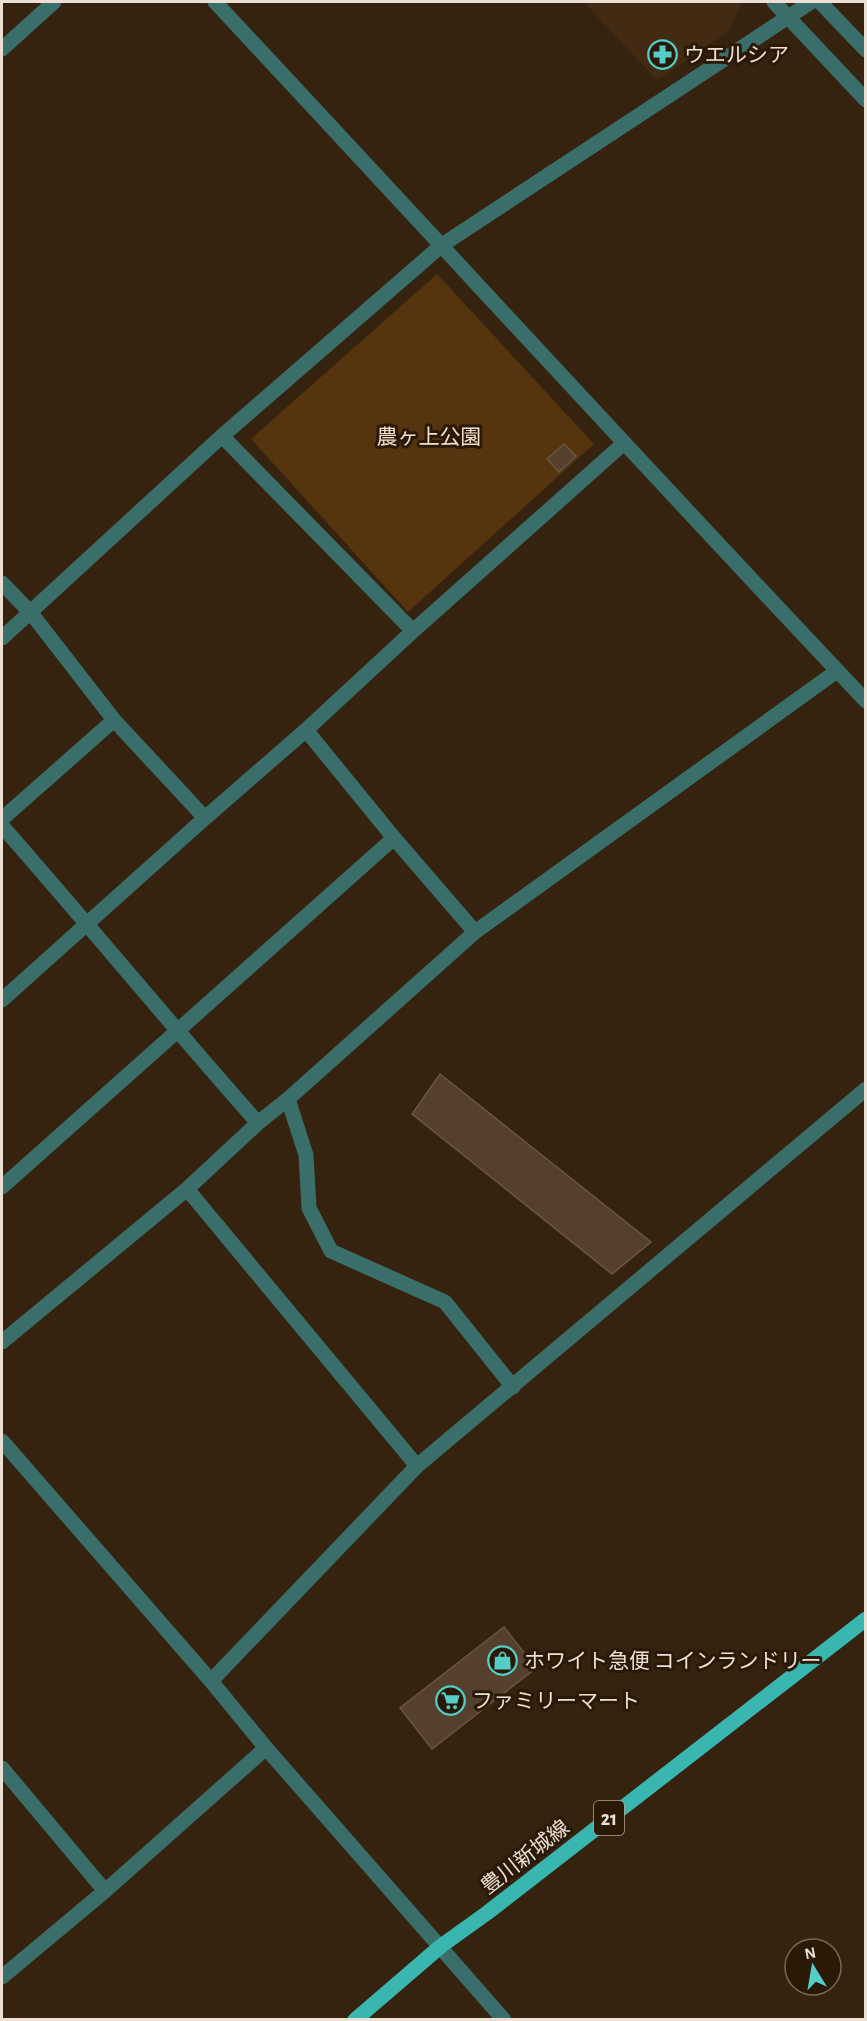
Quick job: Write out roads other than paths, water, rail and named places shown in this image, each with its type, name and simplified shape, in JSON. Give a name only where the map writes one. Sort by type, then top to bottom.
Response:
[{"type":"main road","name":"豊川新城線","points":[[355,2019],[441,1946],[866,1619]]},
{"type":"street","points":[[2,49],[54,2]]},
{"type":"street","points":[[215,2],[442,245],[623,444],[866,701]]},
{"type":"street","points":[[774,2],[866,100]]},
{"type":"street","points":[[2,639],[222,436],[442,245],[811,2]]},
{"type":"street","points":[[820,2],[866,50]]},
{"type":"street","points":[[222,436],[413,631]]},
{"type":"street","points":[[2,1000],[623,444]]},
{"type":"street","points":[[2,583],[31,613],[114,720],[205,818]]},
{"type":"street","points":[[2,1342],[187,1189],[258,1123],[288,1099],[475,932],[837,671]]},
{"type":"street","points":[[2,819],[114,720]]},
{"type":"street","points":[[306,730],[394,838],[475,932]]},
{"type":"street","points":[[2,826],[258,1123]]},
{"type":"street","points":[[2,1187],[394,838]]},
{"type":"street","points":[[211,1681],[417,1466],[866,1089]]},
{"type":"street","points":[[288,1099],[306,1155],[309,1208],[331,1251],[445,1302],[513,1387]]},
{"type":"street","points":[[187,1189],[417,1466]]},
{"type":"street","points":[[2,1441],[211,1681],[266,1748],[504,2019]]},
{"type":"street","points":[[2,1977],[105,1891],[266,1748]]},
{"type":"street","points":[[2,1768],[105,1891]]},
{"type":"place","name":"ウエルシア","points":[[663,55]]},
{"type":"place","name":"ホワイト急便 コインランドリー","points":[[503,1661]]},
{"type":"place","name":"ファミリーマート","points":[[451,1701]]},
{"type":"park label","name":"農ヶ上公園","points":[[429,437]]}]
